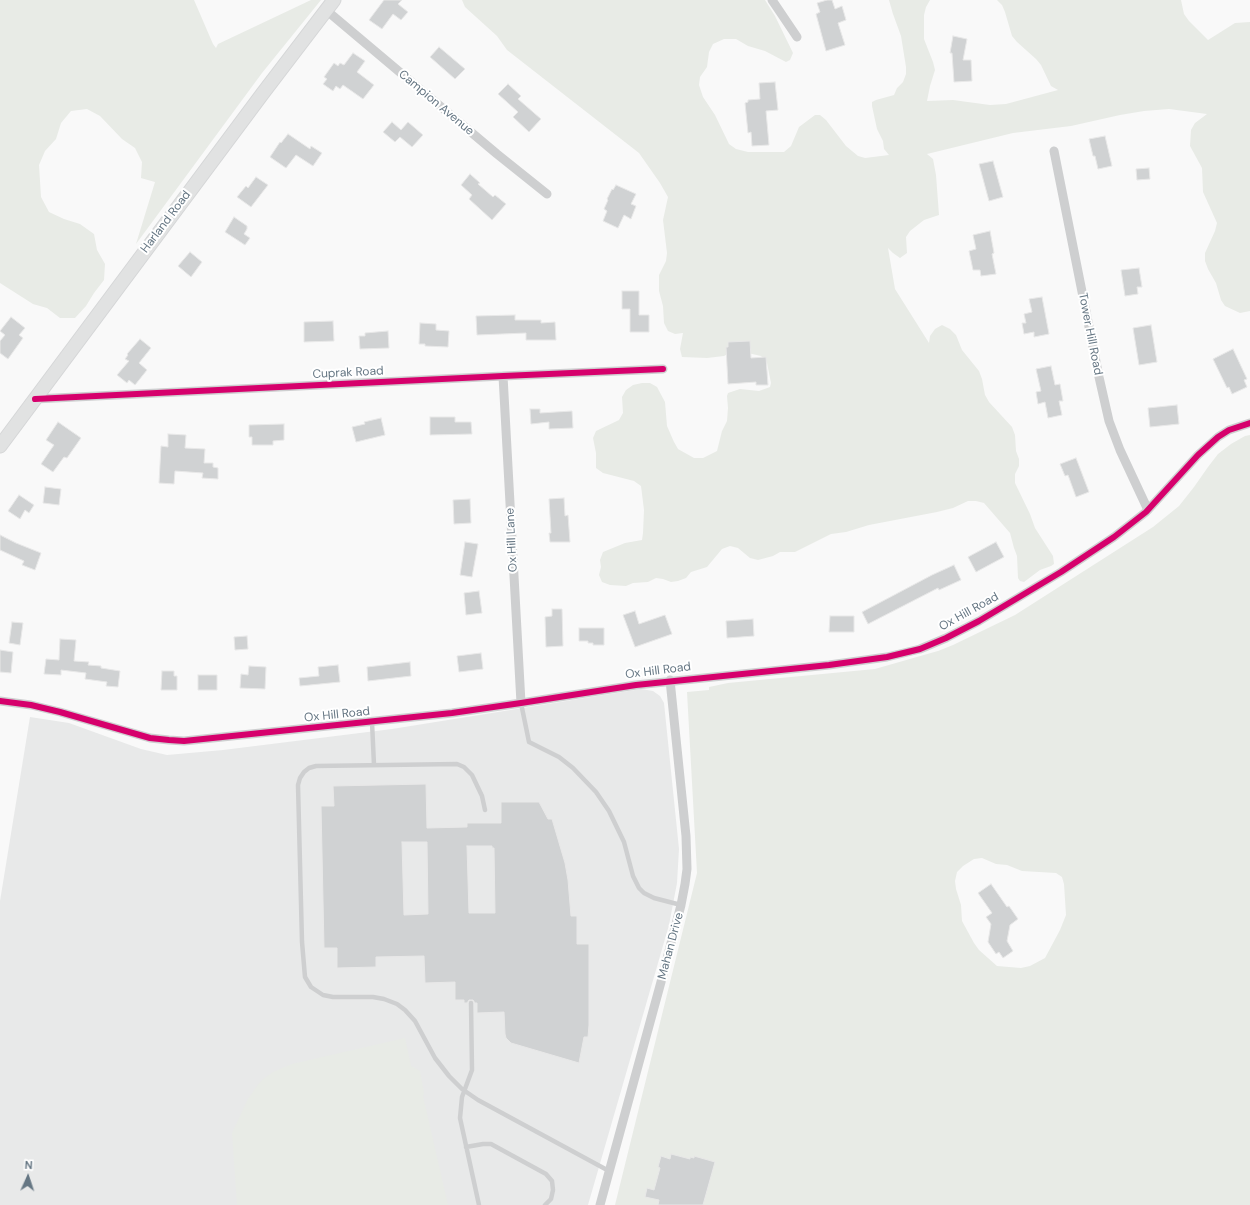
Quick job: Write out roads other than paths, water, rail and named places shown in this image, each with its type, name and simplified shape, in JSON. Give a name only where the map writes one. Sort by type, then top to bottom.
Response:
[{"type":"main road","name":"Harland Road","points":[[0,446],[330,5]]},
{"type":"street","points":[[772,0],[797,37]]},
{"type":"street","name":"Campion Avenue","points":[[330,5],[497,154],[547,194]]},
{"type":"street","name":"Tower Hill Road","points":[[1054,151],[1097,370],[1109,421],[1120,450],[1148,510]]},
{"type":"street","name":"Cuprak Road","points":[[35,399],[663,369]]},
{"type":"street","name":"Ox Hill Lane","points":[[503,376],[521,703]]},
{"type":"street","name":"Ox Hill Road","points":[[0,701],[46,708],[135,734],[158,739],[176,741],[205,740],[372,722],[521,703],[636,684],[776,671],[887,657],[920,649],[946,638],[979,621],[1055,576],[1119,533],[1148,510],[1198,455],[1218,437],[1229,430],[1250,423]]},
{"type":"street","name":"Mahan Drive","points":[[600,1205],[682,905],[686,876],[686,836],[670,680]]},
{"type":"lane","points":[[521,703],[529,742],[565,761],[588,783],[606,806],[627,850],[634,879],[639,888],[647,895],[654,898],[682,905]]},
{"type":"lane","points":[[372,722],[374,765]]},
{"type":"lane","points":[[485,810],[483,798],[470,772],[460,765],[453,763],[316,766],[309,768],[304,772],[299,782],[304,974],[311,987],[323,995],[379,997],[401,1007],[415,1021],[441,1067],[452,1080],[464,1090],[609,1171]]},
{"type":"lane","points":[[471,1003],[472,1070],[461,1101],[460,1118],[479,1205]]},
{"type":"lane","points":[[466,1147],[491,1144],[546,1174],[552,1181],[554,1190],[551,1199],[545,1205]]}]
